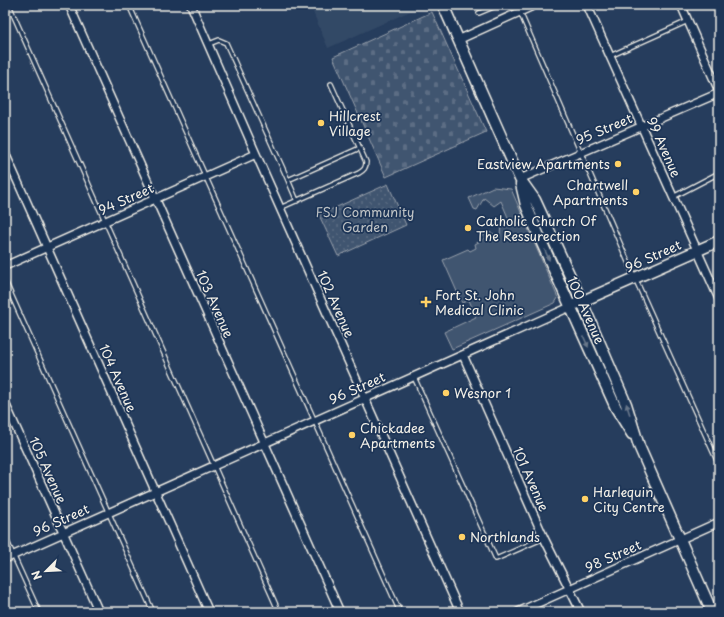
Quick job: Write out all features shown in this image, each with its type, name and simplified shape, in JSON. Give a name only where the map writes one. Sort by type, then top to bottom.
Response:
[{"type":"main road","name":"100 Avenue","points":[[443,5],[520,179],[526,205],[570,307],[616,408],[639,446]]},
{"type":"main road","name":"100 Avenue","points":[[520,179],[535,200],[582,302],[626,404],[639,446],[712,612]]},
{"type":"main road","name":"96 Street","points":[[570,307],[719,240]]},
{"type":"street","name":"103 Avenue","points":[[69,5],[340,612]]},
{"type":"street","name":"102 Avenue","points":[[191,5],[460,612]]},
{"type":"street","points":[[458,40],[518,8],[535,5]]},
{"type":"street","name":"99 Avenue","points":[[588,5],[641,127],[719,299]]},
{"type":"street","points":[[681,5],[719,92]]},
{"type":"street","name":"95 Street","points":[[520,179],[719,92]]},
{"type":"street","name":"104 Avenue","points":[[5,153],[209,612]]},
{"type":"street","name":"94 Street","points":[[5,266],[256,154]]},
{"type":"street","name":"96 Street","points":[[5,559],[64,534],[570,307]]},
{"type":"street","name":"101 Avenue","points":[[463,355],[544,538],[562,577],[570,589],[581,612]]},
{"type":"street","name":"105 Avenue","points":[[5,403],[99,612]]},
{"type":"street","name":"98 Street","points":[[518,612],[719,522]]},
{"type":"lane","points":[[9,5],[279,612]]},
{"type":"lane","points":[[129,5],[400,612]]},
{"type":"lane","points":[[479,13],[498,5]]},
{"type":"lane","points":[[518,8],[635,278],[719,465]]},
{"type":"lane","points":[[610,56],[688,21]]},
{"type":"lane","points":[[209,44],[219,40],[226,43],[297,201]]},
{"type":"lane","points":[[280,208],[363,171],[366,167],[366,162],[331,84]]},
{"type":"lane","points":[[288,180],[360,148]]},
{"type":"lane","points":[[673,197],[719,173]]},
{"type":"lane","points":[[5,280],[153,612]]},
{"type":"lane","points":[[414,377],[496,559],[544,538]]},
{"type":"lane","points":[[5,537],[39,612]]},
{"type":"shaded area","points":[[310,5],[424,5],[328,48]]},
{"type":"green space","points":[[432,12],[486,132],[386,177],[333,57]]},
{"type":"green space","name":"FSJ Community Garden","points":[[388,184],[406,225],[338,256],[319,215]]},
{"type":"green space","points":[[493,187],[511,189],[558,298],[555,303],[452,349],[444,332],[476,317],[469,300],[462,303],[443,260],[468,249],[470,251],[476,248],[475,244],[484,239],[483,235],[488,232],[500,236],[501,223],[510,222],[501,201],[494,206],[484,198],[477,210],[474,209],[469,198]]},
{"type":"place","name":"Hillcrest Village","points":[[321,123]]},
{"type":"place","name":"Eastview Apartments","points":[[618,164]]},
{"type":"place","name":"Chartwell Apartments","points":[[636,192]]},
{"type":"place","name":"Catholic Church Of The Ressurection","points":[[468,228]]},
{"type":"place","name":"Fort St. John Medical Clinic","points":[[426,302]]},
{"type":"place","name":"Wesnor 1","points":[[446,393]]},
{"type":"place","name":"Chickadee Apartments","points":[[352,435]]},
{"type":"place","name":"Harlequin City Centre","points":[[585,499]]},
{"type":"place","name":"Northlands","points":[[462,537]]}]
